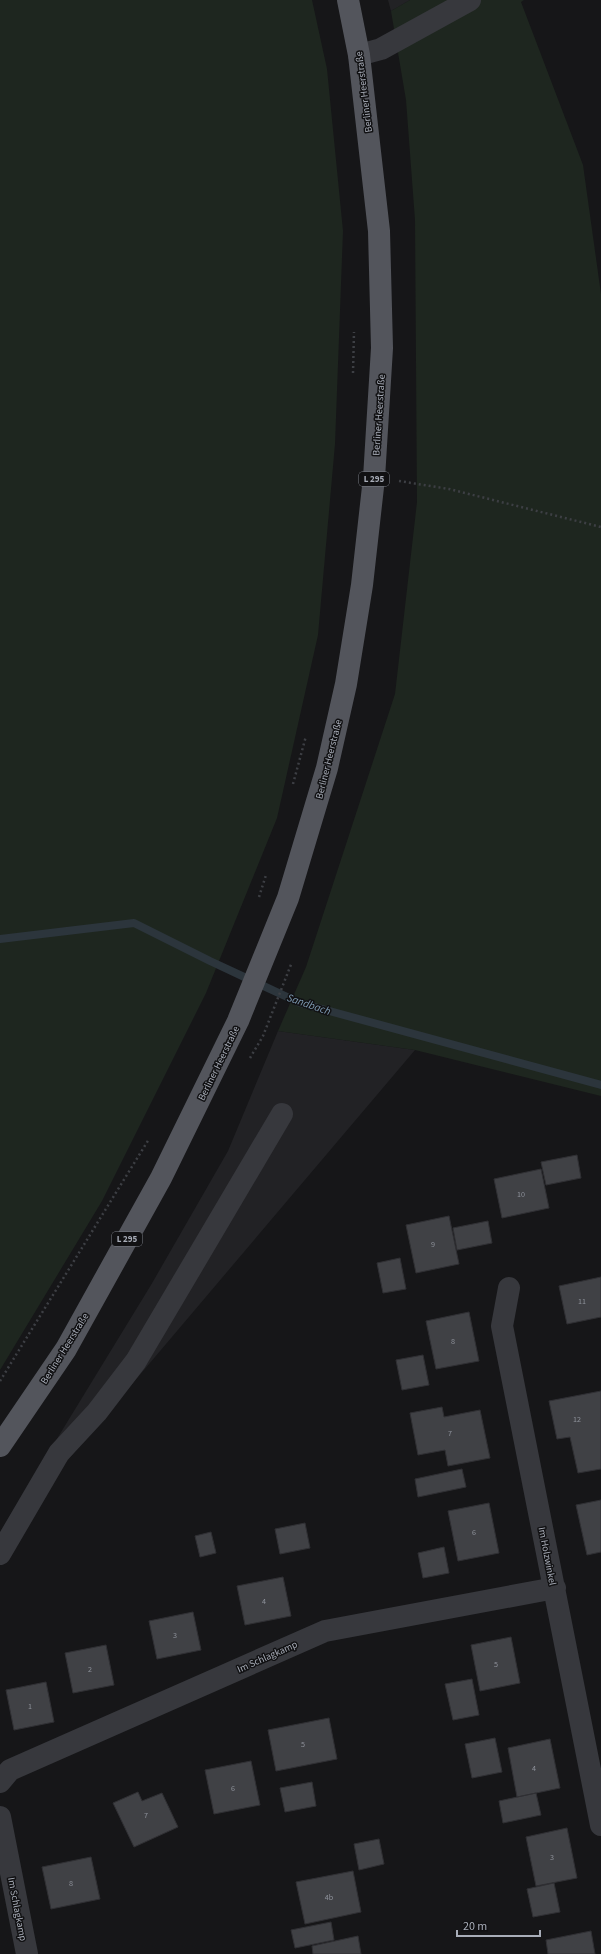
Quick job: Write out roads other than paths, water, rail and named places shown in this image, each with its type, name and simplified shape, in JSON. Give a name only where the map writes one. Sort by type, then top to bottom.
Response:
[{"type":"main road","name":"Berliner Heerstraße","points":[[0,1446],[66,1349],[161,1178],[238,1021],[269,948],[288,898],[310,831],[331,753],[346,684],[362,585],[374,478],[382,348],[379,231],[359,55],[348,0]]},
{"type":"street","points":[[359,55],[381,49],[470,0]]},
{"type":"street","points":[[0,1554],[59,1453],[97,1412],[136,1361],[282,1114]]},
{"type":"street","name":"Im Holzwinkel","points":[[509,1288],[502,1326],[601,1824]]},
{"type":"street","name":"Im Schlagkamp","points":[[0,1782],[10,1770],[325,1631],[555,1588]]},
{"type":"street","name":"Im Schlagkamp","points":[[0,1817],[27,1954]]},
{"type":"waterway","name":"Sandbach","points":[[0,939],[134,923],[210,961],[300,1003],[601,1085]]}]
